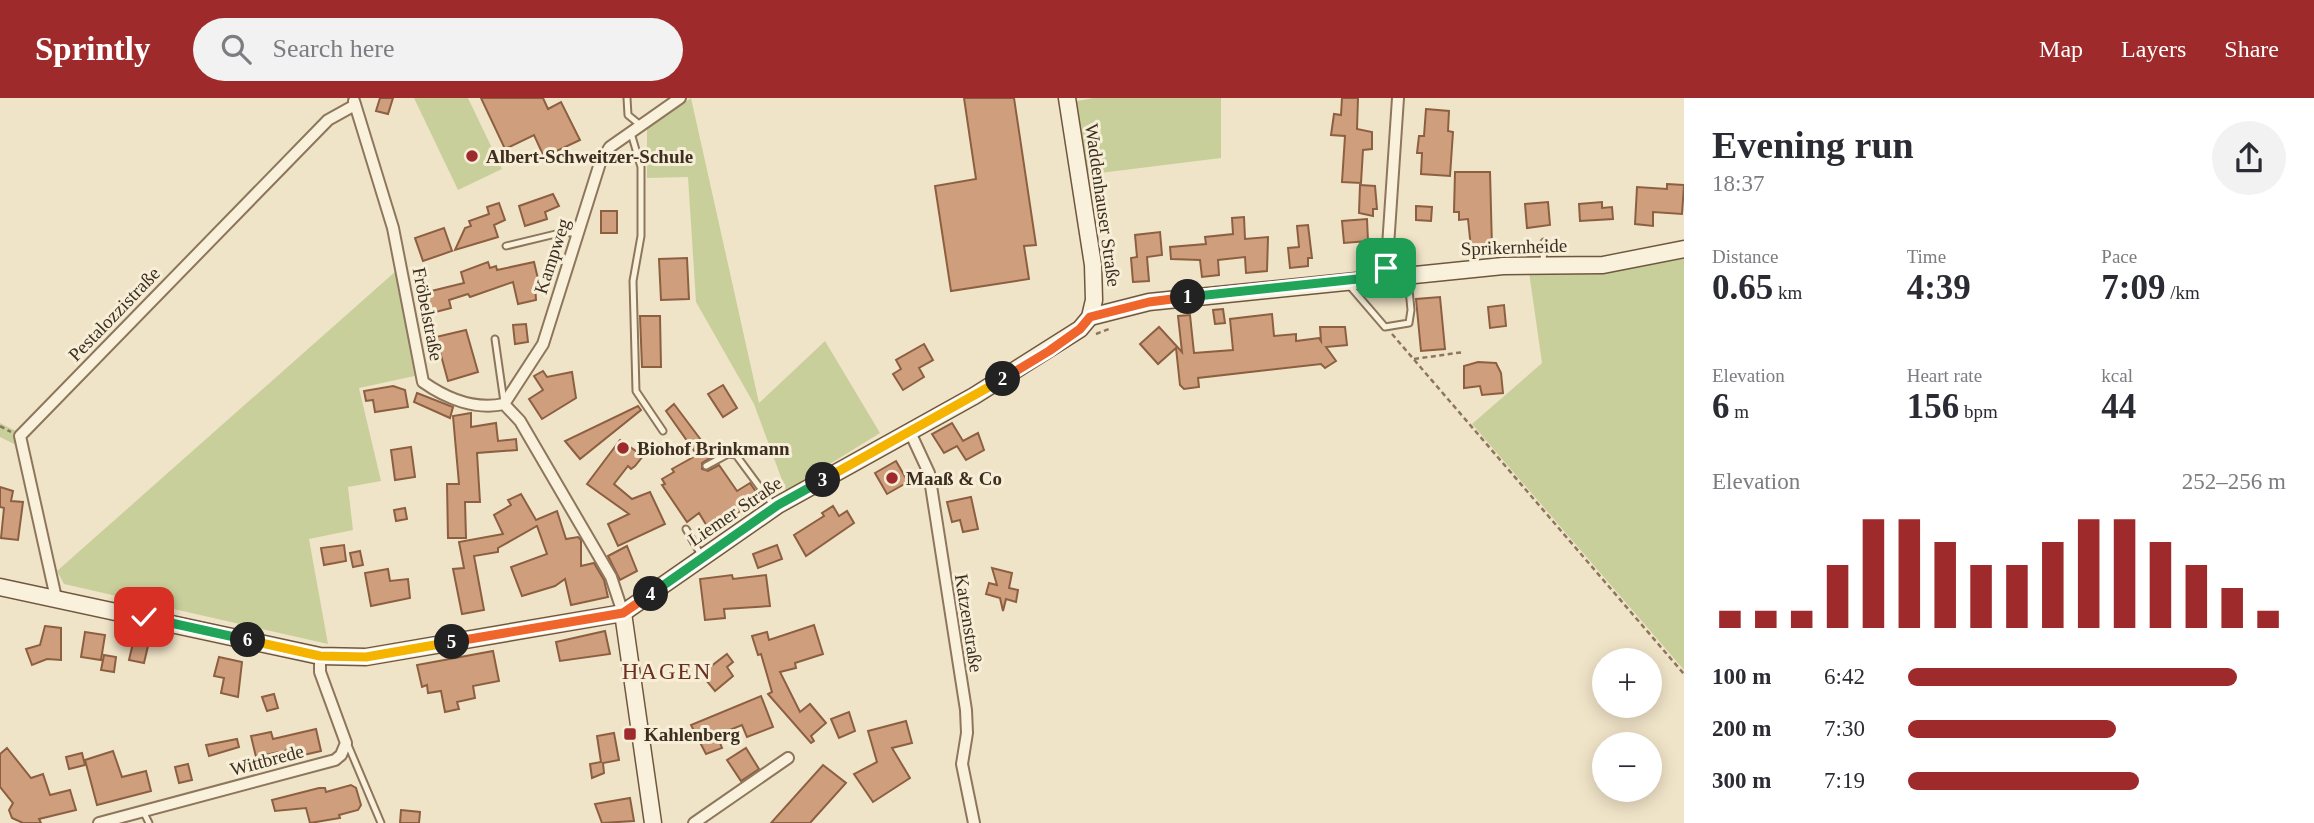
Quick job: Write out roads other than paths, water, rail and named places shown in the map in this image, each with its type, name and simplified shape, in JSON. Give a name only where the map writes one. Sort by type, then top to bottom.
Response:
[{"type":"main road","name":"Waddenhauser Straße","points":[[1067,98],[1093,265],[1094,300],[1090,317]]},
{"type":"main road","name":"Sprikernheide","points":[[1090,317],[1198,292],[1503,266],[1543,268],[1603,265],[1684,248]]},
{"type":"main road","name":"Liemer Straße","points":[[623,613],[774,507],[910,432],[971,391],[1049,351],[1080,329],[1090,317]]},
{"type":"main road","points":[[0,587],[320,656],[366,657],[623,613],[653,823]]},
{"type":"street","points":[[1386,276],[1398,98]]},
{"type":"street","name":"Kampweg","points":[[504,404],[543,344],[600,163],[610,147],[676,99]]},
{"type":"street","name":"Fröbelstraße","points":[[354,102],[393,228],[423,383],[440,394],[486,408],[504,404]]},
{"type":"street","name":"Pestalozzistraße","points":[[57,598],[20,436],[328,120],[354,102]]},
{"type":"street","points":[[504,404],[520,421],[611,578],[623,613]]},
{"type":"street","name":"Katzenstraße","points":[[910,432],[929,472],[966,710],[967,733],[962,764],[974,823]]},
{"type":"street","points":[[320,656],[320,672],[346,743]]},
{"type":"street","name":"Wittbrede","points":[[99,823],[335,760],[341,755],[346,743]]},
{"type":"street","points":[[694,823],[788,758]]},
{"type":"lane","points":[[627,98],[628,115],[635,128],[641,167],[641,236],[633,281],[636,391],[663,431]]},
{"type":"lane","points":[[506,246],[564,232],[578,233]]},
{"type":"lane","points":[[1543,268],[1544,242]]},
{"type":"lane","points":[[1344,280],[1385,327],[1409,323],[1411,317],[1408,274]]},
{"type":"lane","points":[[495,339],[504,404]]},
{"type":"lane","points":[[706,466],[728,454],[736,455],[746,463],[774,507]]},
{"type":"lane","points":[[686,529],[703,558]]},
{"type":"lane","points":[[346,743],[382,823]]},
{"type":"lane","points":[[143,811],[149,823]]},
{"type":"place","name":"Albert-Schweitzer-Schule","points":[[472,156]]},
{"type":"place","name":"Biohof Brinkmann","points":[[623,448]]},
{"type":"place","name":"Maaß & Co","points":[[892,478]]},
{"type":"place","name":"Kahlenberg","points":[[630,734]]},
{"type":"district","name":"HAGEN","points":[[667,671]]}]
